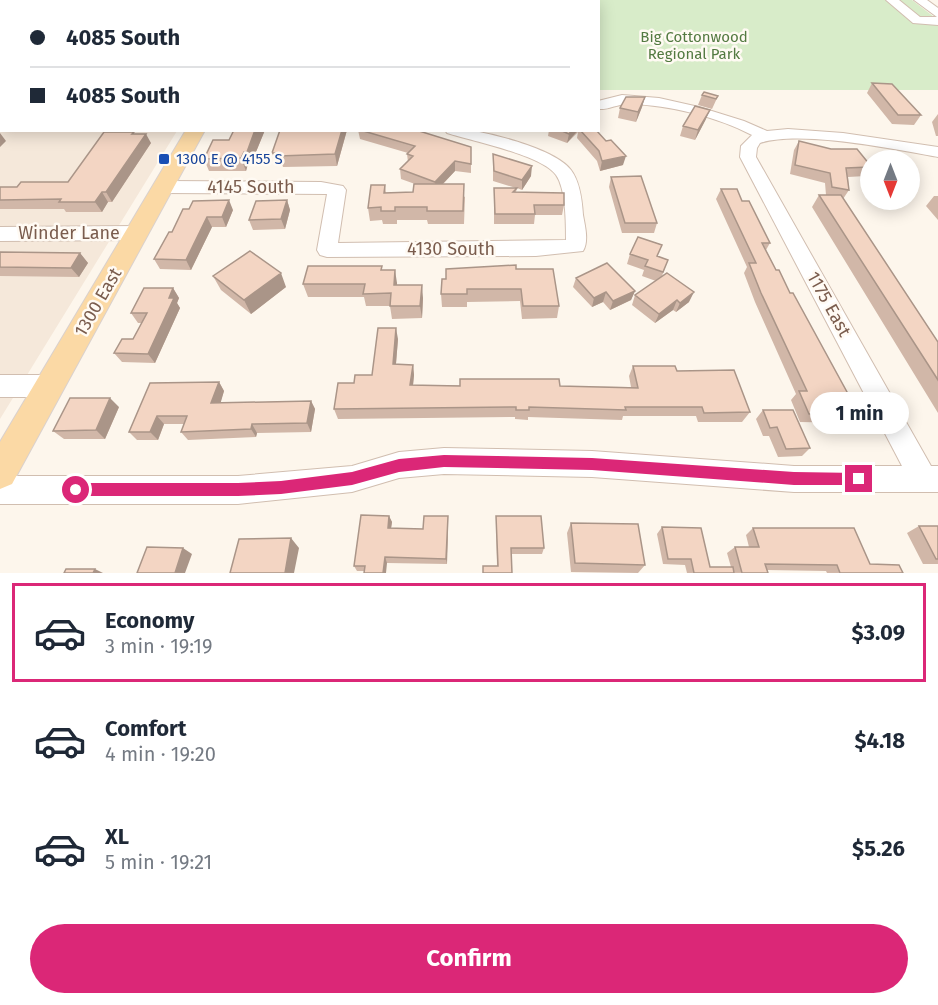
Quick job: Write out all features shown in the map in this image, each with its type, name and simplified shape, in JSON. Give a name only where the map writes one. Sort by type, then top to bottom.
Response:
[{"type":"main road","name":"1300 East","points":[[0,473],[195,132]]},
{"type":"street","points":[[892,0],[917,20],[938,21]]},
{"type":"street","points":[[920,0],[938,14]]},
{"type":"street","points":[[602,105],[628,99],[652,102],[735,122],[753,128],[765,136],[782,134],[861,139],[938,152]]},
{"type":"street","name":"4130 South","points":[[327,250],[536,249],[576,246],[575,224],[566,175],[553,162],[460,132]]},
{"type":"street","name":"1175 East","points":[[765,136],[752,141],[747,148],[748,156],[931,479]]},
{"type":"street","name":"4145 South","points":[[164,187],[337,190],[327,250]]},
{"type":"street","name":"Winder Lane","points":[[0,234],[138,233]]},
{"type":"street","points":[[0,386],[50,386]]},
{"type":"street","points":[[0,490],[270,488],[352,478],[399,465],[444,461],[592,464],[794,478],[931,479]]},
{"type":"shaded area","points":[[0,132],[176,132],[0,419]]},
{"type":"green space","name":"Big Cottonwood Regional Park","points":[[600,0],[912,0],[938,20],[938,90],[600,90]]},
{"type":"building","points":[[872,83],[892,84],[921,115],[898,115]]},
{"type":"building","points":[[704,92],[718,96],[716,99],[702,95]]},
{"type":"building","points":[[626,97],[645,97],[638,112],[620,108]]},
{"type":"building","points":[[695,106],[710,110],[698,130],[683,126]]},
{"type":"building","points":[[104,132],[146,134],[106,192],[102,192],[95,202],[59,202],[61,199],[0,200],[0,187],[17,187],[21,182],[68,182]]},
{"type":"building","points":[[233,132],[254,132],[247,152],[244,152],[241,158],[204,159],[213,140],[229,140]]},
{"type":"building","points":[[279,132],[341,132],[335,154],[279,156],[280,153],[272,153]]},
{"type":"building","points":[[367,132],[422,132],[471,147],[471,164],[455,161],[435,182],[400,169],[413,156],[407,154],[415,146]]},
{"type":"building","points":[[582,132],[598,132],[606,141],[611,140],[626,156],[602,161],[599,151]]},
{"type":"building","points":[[799,141],[831,149],[857,149],[860,153],[860,167],[846,168],[849,190],[832,187],[830,173],[795,165]]},
{"type":"building","points":[[493,154],[532,166],[522,180],[494,171]]},
{"type":"building","points":[[641,176],[657,223],[625,223],[611,177]]},
{"type":"building","points":[[414,184],[464,184],[463,211],[427,211],[427,207],[395,207],[395,211],[381,211],[381,207],[368,208],[371,185],[385,185],[384,193],[413,192]]},
{"type":"building","points":[[494,188],[517,188],[513,192],[564,193],[564,205],[534,205],[535,214],[495,214]]},
{"type":"building","points":[[721,189],[737,189],[742,201],[749,201],[770,243],[762,243],[790,293],[793,293],[859,414],[809,414],[799,391],[807,391],[761,293],[749,263],[756,263]]},
{"type":"building","points":[[819,195],[841,195],[938,342],[938,380]]},
{"type":"building","points":[[229,200],[222,217],[207,217],[186,260],[154,259],[169,232],[172,232],[183,209],[189,209],[193,201]]},
{"type":"building","points":[[287,200],[281,219],[249,220],[256,201]]},
{"type":"building","points":[[638,237],[662,245],[657,256],[668,260],[663,272],[645,266],[648,260],[630,254]]},
{"type":"building","points":[[250,251],[281,273],[244,300],[213,276]]},
{"type":"building","points":[[0,252],[80,253],[71,268],[0,267]]},
{"type":"building","points":[[607,263],[635,291],[613,301],[606,292],[594,298],[576,278]]},
{"type":"building","points":[[516,265],[516,269],[553,269],[559,306],[523,306],[521,289],[467,289],[467,294],[441,294],[442,279],[446,279],[446,269]]},
{"type":"building","points":[[308,266],[382,266],[381,270],[395,270],[394,285],[422,285],[420,306],[390,306],[391,293],[363,294],[365,284],[303,284]]},
{"type":"building","points":[[667,273],[694,292],[680,303],[677,300],[659,314],[635,295]]},
{"type":"building","points":[[144,288],[173,288],[169,298],[174,298],[148,354],[114,353],[122,339],[133,339],[147,313],[131,313]]},
{"type":"building","points":[[378,328],[396,328],[393,364],[413,365],[410,385],[460,386],[460,379],[559,379],[560,386],[638,388],[633,366],[675,366],[677,371],[734,370],[750,412],[704,413],[702,407],[625,407],[626,410],[529,407],[529,410],[516,410],[516,407],[334,409],[338,383],[354,383],[355,375],[372,375]]},
{"type":"building","points":[[219,382],[211,403],[311,401],[307,423],[252,424],[251,429],[181,432],[187,416],[157,416],[150,432],[129,432],[150,383]]},
{"type":"building","points":[[70,398],[110,398],[96,430],[53,431]]},
{"type":"building","points":[[763,410],[793,410],[810,448],[786,449],[777,427],[770,428]]},
{"type":"building","points":[[361,515],[389,516],[388,528],[423,529],[424,516],[448,516],[446,559],[385,557],[383,573],[364,573],[365,566],[354,566]]},
{"type":"building","points":[[496,516],[541,516],[544,548],[511,548],[512,573],[483,573],[483,566],[498,566]]},
{"type":"building","points":[[571,523],[638,524],[645,565],[575,563]]},
{"type":"building","points":[[919,526],[938,526],[938,559],[936,559]]},
{"type":"building","points":[[662,527],[701,528],[710,567],[733,567],[734,573],[694,573],[691,559],[668,559]]},
{"type":"building","points":[[753,528],[854,528],[870,564],[899,565],[903,573],[840,573],[837,565],[765,564],[768,573],[742,573],[735,547],[759,547]]},
{"type":"building","points":[[291,538],[285,573],[230,573],[239,539]]},
{"type":"building","points":[[147,547],[183,548],[175,573],[137,573]]},
{"type":"building","points":[[66,569],[95,569],[93,573],[64,573]]},
{"type":"place","name":"1300 E @ 4155 S","points":[[164,159]]},
{"type":"route","points":[[76,490],[238,490],[281,487],[352,478],[399,465],[444,461],[592,464],[794,478],[859,479]]}]
